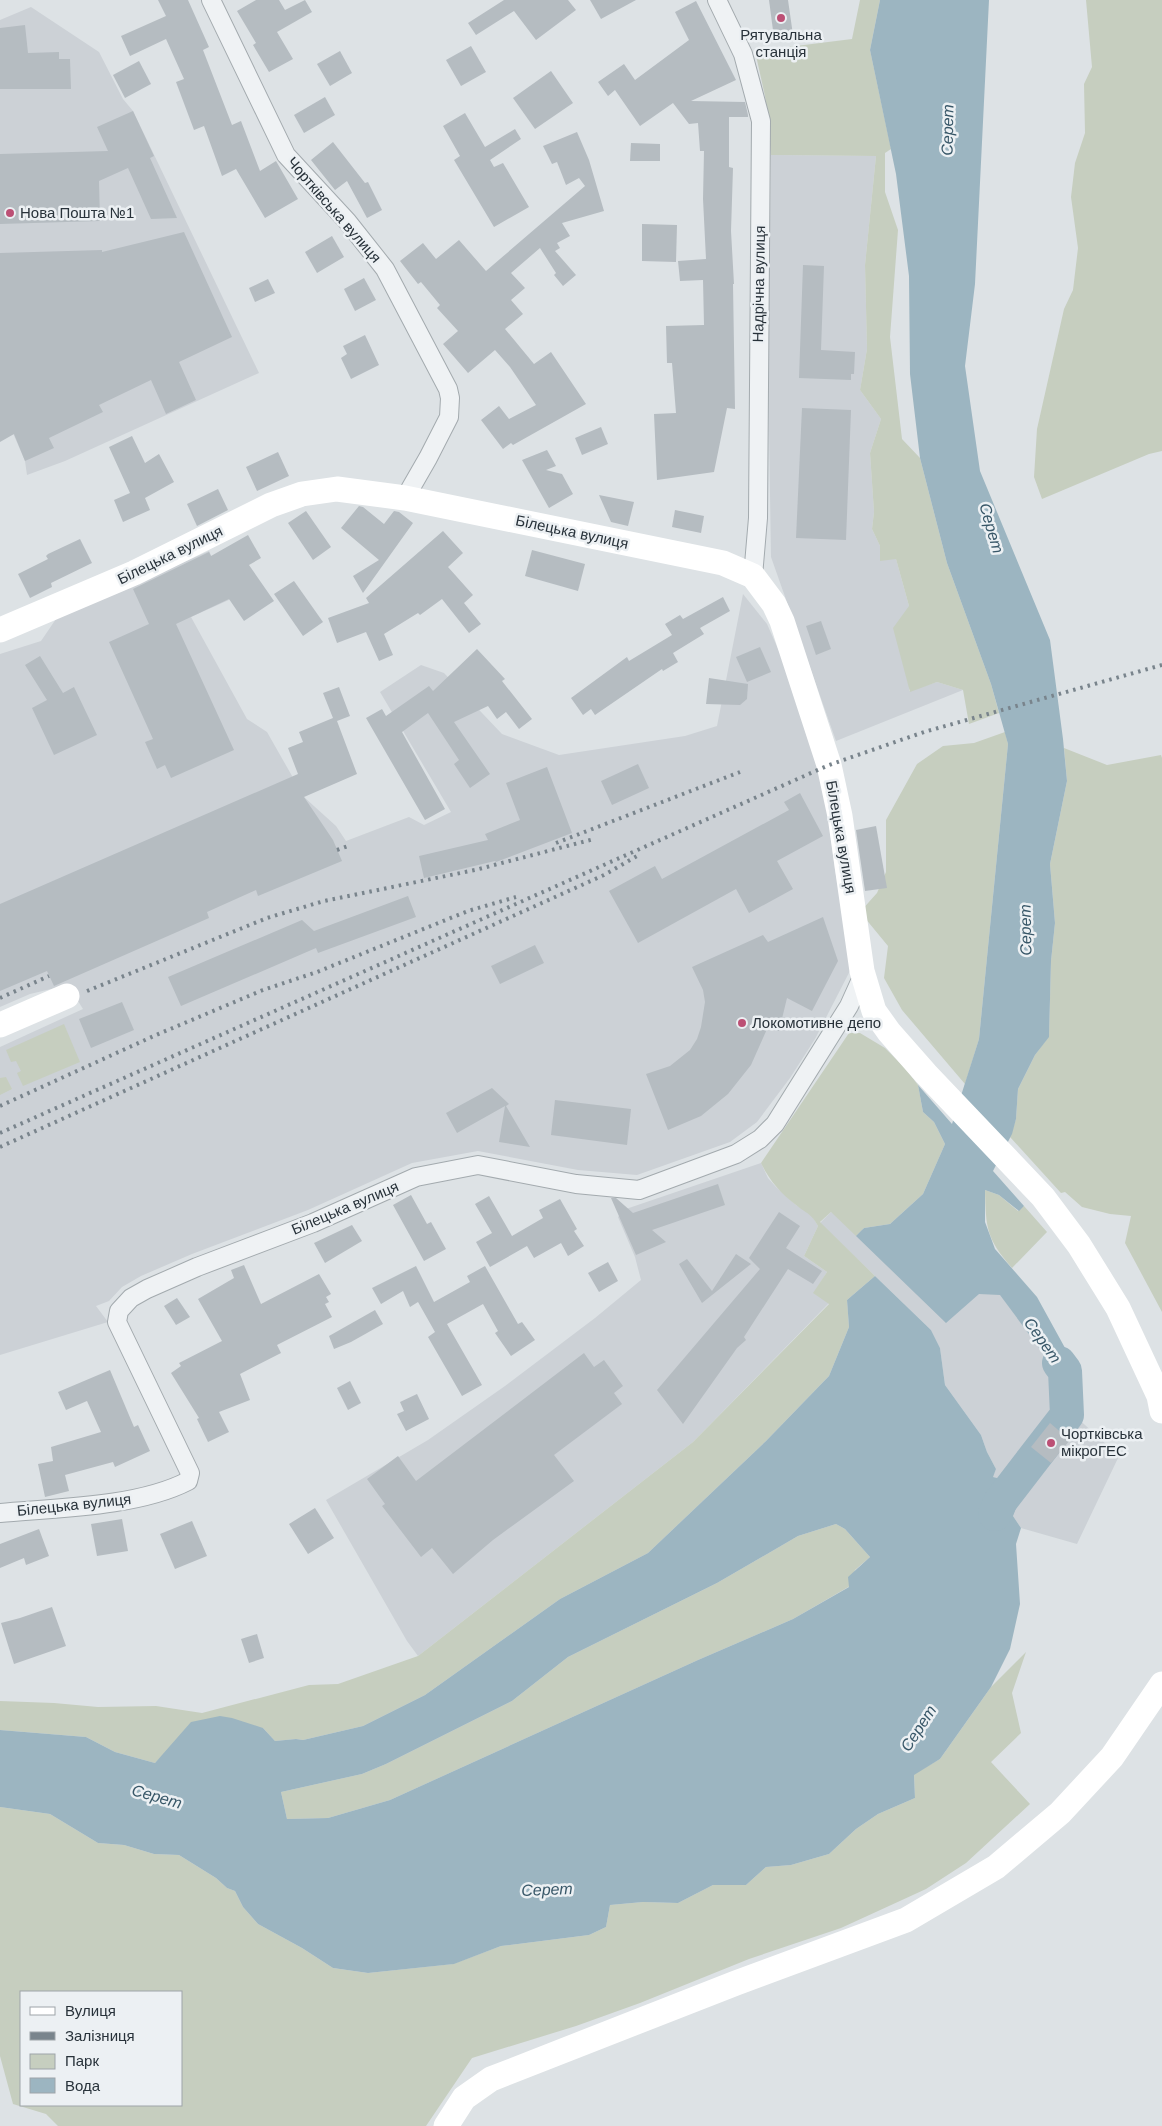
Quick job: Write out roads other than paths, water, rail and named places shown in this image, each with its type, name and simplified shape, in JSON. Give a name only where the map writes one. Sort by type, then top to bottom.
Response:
[{"type":"street","name":"Чортківська вулиця","points":[[211,0],[286,155],[347,221],[385,270],[448,389],[450,398],[449,416],[428,458],[404,498]]},
{"type":"street","name":"Надрічна вулиця","points":[[718,0],[742,54],[761,121],[758,518],[753,576]]},
{"type":"street","name":"Білецька вулиця","points":[[0,630],[134,573],[286,499],[337,489],[404,498],[723,563],[753,576],[774,604],[788,639],[828,765],[840,816],[863,975],[874,1011],[889,1032],[926,1074],[1043,1197],[1079,1245],[1118,1308],[1159,1396],[1162,1411]]},
{"type":"street","name":"Білецька вулиця","points":[[0,1513],[113,1502],[152,1495],[188,1482],[190,1473],[118,1322],[119,1310],[131,1298],[197,1267],[313,1224],[416,1177],[478,1165],[576,1184],[639,1190],[736,1154],[760,1139],[774,1124],[849,1006],[863,975]]},
{"type":"street","points":[[0,1025],[67,996]]},
{"type":"street","points":[[446,2126],[464,2098],[491,2079],[727,1986],[906,1920],[996,1867],[1060,1813],[1112,1757],[1162,1684]]},
{"type":"water","points":[[880,0],[989,0],[975,284],[965,366],[980,471],[1050,640],[1067,781],[1050,864],[1055,923],[1051,961],[1049,1037],[1035,1055],[1018,1089],[1016,1119],[1012,1134],[993,1171],[1024,1206],[1019,1211],[999,1195],[985,1190],[985,1222],[995,1249],[1037,1297],[1070,1357],[1083,1398],[1081,1409],[1075,1416],[1062,1404],[1051,1364],[1000,1295],[979,1294],[946,1323],[856,1236],[864,1228],[890,1224],[923,1194],[945,1144],[934,1122],[923,1112],[918,1085],[952,1124],[979,1039],[1008,744],[991,684],[947,563],[920,458],[910,374],[909,276],[896,174],[870,50]]},
{"type":"water","points":[[875,1276],[931,1330],[940,1348],[945,1385],[981,1435],[996,1469],[993,1477],[1001,1479],[1015,1472],[1026,1483],[1013,1516],[1021,1528],[1016,1544],[1020,1604],[1010,1649],[991,1687],[940,1759],[914,1775],[915,1798],[878,1814],[856,1829],[829,1854],[791,1865],[766,1867],[746,1885],[713,1885],[678,1903],[643,1902],[610,1905],[606,1927],[589,1935],[501,1946],[454,1964],[368,1973],[333,1968],[302,1948],[258,1924],[243,1907],[235,1891],[227,1888],[216,1878],[179,1855],[154,1854],[124,1845],[98,1843],[50,1814],[0,1807],[0,1730],[86,1737],[115,1752],[155,1763],[191,1722],[220,1716],[263,1728],[275,1741],[303,1740],[363,1726],[425,1695],[560,1599],[648,1553],[766,1441],[829,1376],[849,1327],[847,1300]],"holes":[[[836,1524],[845,1529],[870,1557],[848,1577],[849,1587],[793,1619],[698,1660],[390,1800],[328,1818],[287,1819],[281,1792],[362,1774],[386,1764],[512,1701],[568,1657],[717,1583],[798,1536]]]},
{"type":"waterway","name":"Серет","points":[[995,1514],[1000,1502],[1067,1415],[1065,1371],[1059,1363]]},
{"type":"railway","points":[[0,1133],[829,765],[924,732],[1162,665]]},
{"type":"railway","points":[[556,843],[740,772]]},
{"type":"railway","points":[[87,991],[267,918],[324,901],[475,870],[594,839]]},
{"type":"railway","points":[[337,850],[351,845]]},
{"type":"railway","points":[[0,1147],[604,875],[637,856]]},
{"type":"railway","points":[[0,1106],[156,1035],[263,990],[317,972],[468,911],[516,897]]},
{"type":"railway","points":[[0,998],[49,976]]},
{"type":"place","name":"Рятувальна станція","points":[[781,18]]},
{"type":"place","name":"Нова Пошта №1","points":[[10,213]]},
{"type":"place","name":"Локомотивне депо","points":[[742,1023]]},
{"type":"place","name":"Чортківська мікроГЕС","points":[[1051,1443]]}]
